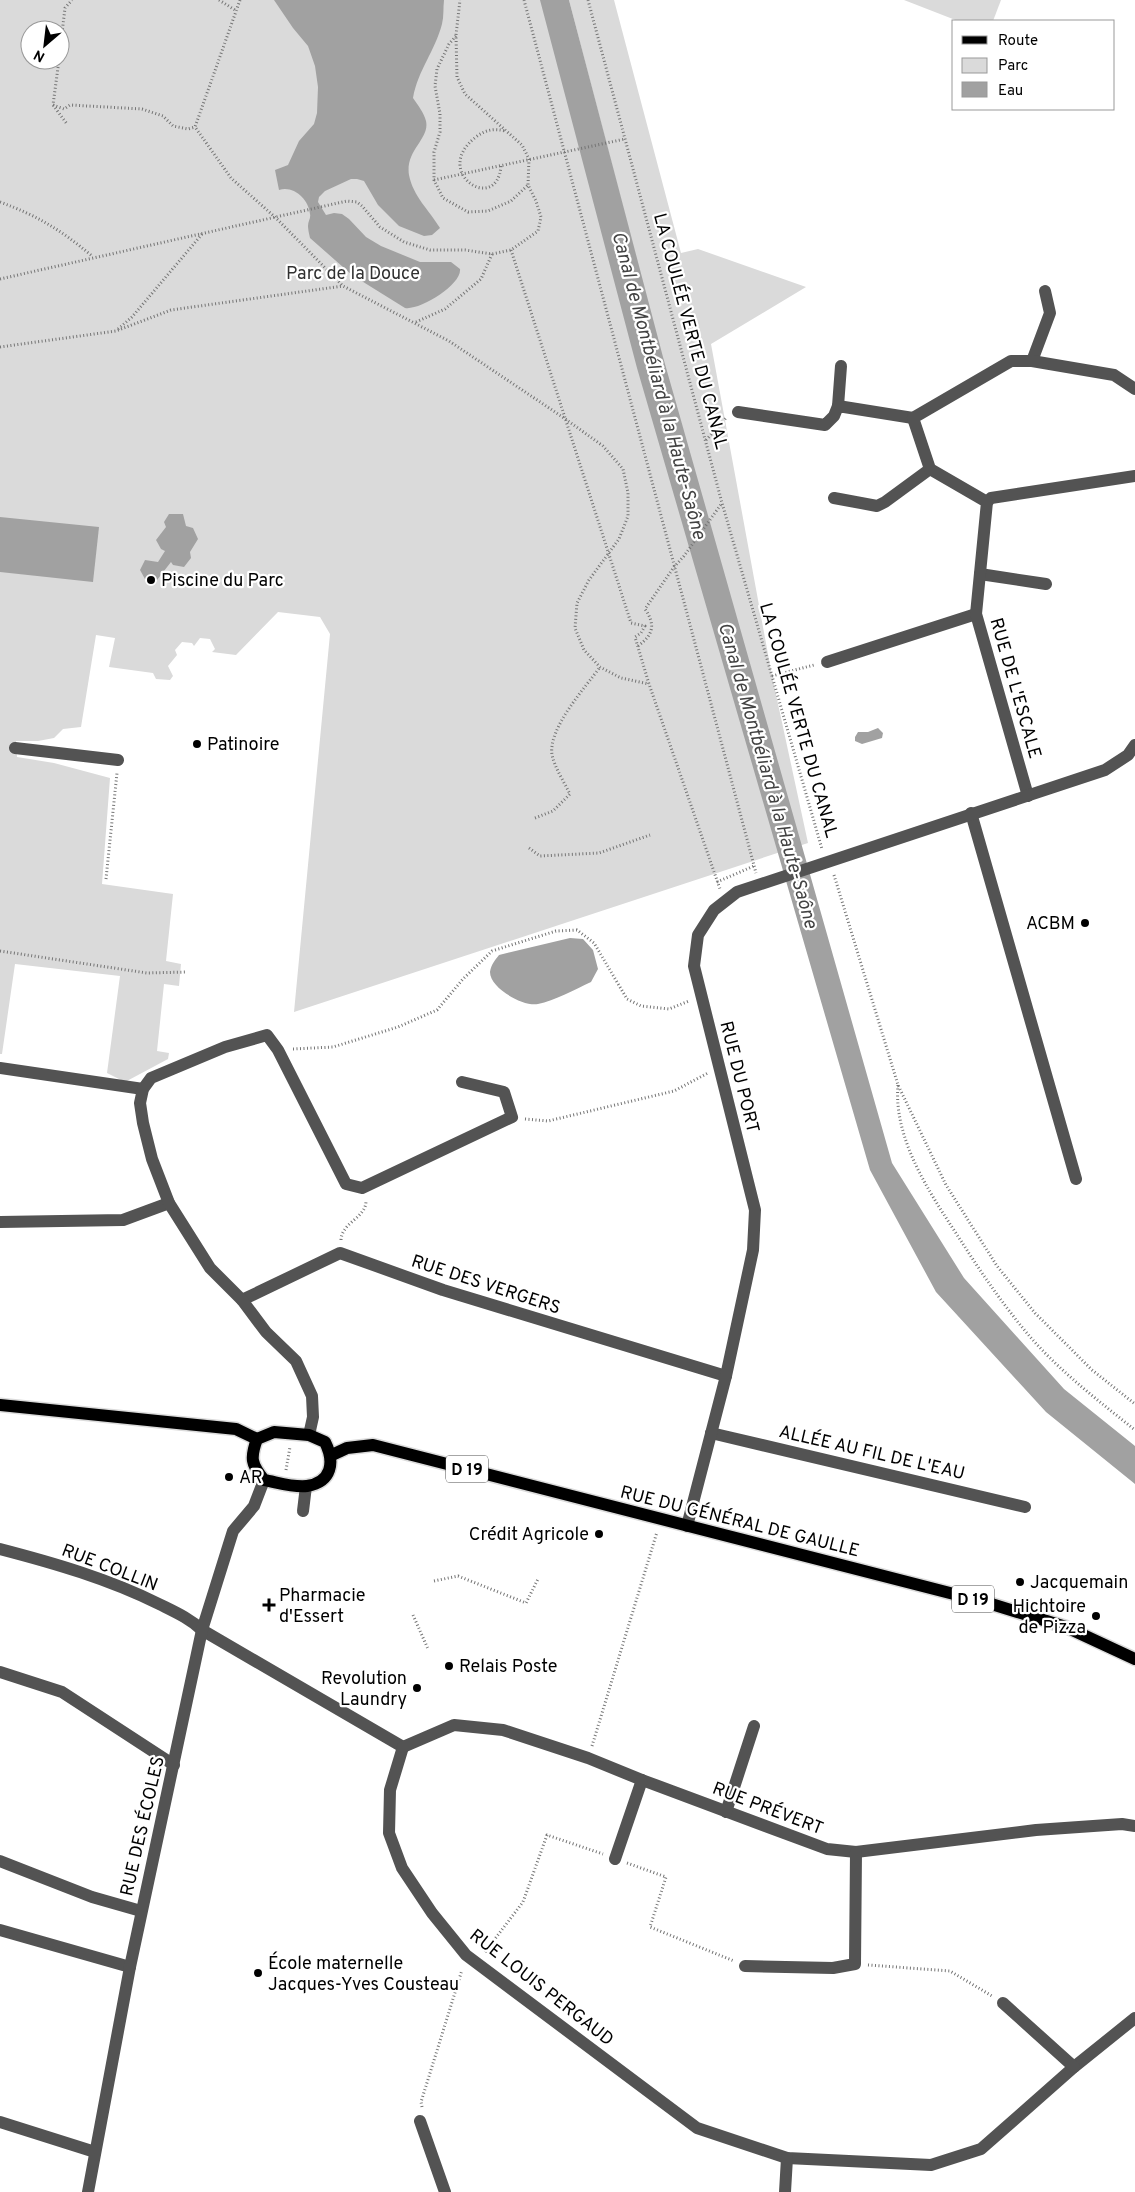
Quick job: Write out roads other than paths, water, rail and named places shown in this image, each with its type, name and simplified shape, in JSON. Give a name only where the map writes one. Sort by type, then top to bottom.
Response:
[{"type":"main road","points":[[0,1405],[236,1429],[257,1439],[274,1432],[309,1435],[325,1442],[332,1455],[331,1469],[320,1481],[306,1486],[264,1480],[255,1469],[252,1454],[257,1439]]},
{"type":"main road","name":"RUE DU GÉNÉRAL DE GAULLE","points":[[332,1455],[347,1448],[373,1444],[985,1602],[1066,1627],[1135,1659]]},
{"type":"street","points":[[1032,361],[1050,313],[1045,291]]},
{"type":"street","points":[[838,406],[913,418],[1011,361],[1032,361],[1114,375],[1135,390]]},
{"type":"street","points":[[738,412],[825,425],[834,416],[838,406],[842,366]]},
{"type":"street","points":[[913,418],[930,469],[987,502],[992,498],[1135,476]]},
{"type":"street","points":[[834,498],[877,506],[930,469]]},
{"type":"street","name":"RUE DE L'ESCALE","points":[[987,502],[976,614],[1028,796]]},
{"type":"street","points":[[980,574],[1046,584]]},
{"type":"street","points":[[827,662],[976,614]]},
{"type":"street","name":"RUE DU PORT","points":[[687,1526],[726,1376],[753,1250],[755,1210],[694,966],[698,936],[714,910],[737,892],[776,877],[823,864],[971,813],[1105,770],[1128,755],[1135,745]]},
{"type":"street","points":[[15,748],[118,760]]},
{"type":"street","points":[[971,813],[1076,1179]]},
{"type":"street","points":[[309,1435],[312,1417],[312,1396],[296,1361],[266,1332],[242,1300],[210,1268],[169,1203],[152,1159],[143,1122],[140,1103],[142,1089],[151,1078],[176,1067],[225,1048],[267,1035],[278,1050],[346,1184],[362,1188],[512,1117],[504,1092],[462,1082]]},
{"type":"street","points":[[0,1068],[142,1089]]},
{"type":"street","points":[[0,1222],[123,1220],[169,1203]]},
{"type":"street","name":"RUE DES VERGERS","points":[[242,1300],[340,1253],[444,1290],[726,1376]]},
{"type":"street","name":"ALLÉE AU FIL DE L'EAU","points":[[711,1434],[1025,1507]]},
{"type":"street","name":"RUE DES ÉCOLES","points":[[88,2192],[94,2152],[141,1911],[202,1630],[233,1531],[254,1506],[264,1480]]},
{"type":"street","points":[[303,1511],[306,1486]]},
{"type":"street","name":"RUE COLLIN","points":[[0,1550],[40,1559],[134,1592],[191,1620],[202,1630]]},
{"type":"street","points":[[202,1630],[402,1747]]},
{"type":"street","points":[[0,1672],[62,1692],[174,1765]]},
{"type":"street","name":"RUE PRÉVERT","points":[[402,1747],[454,1725],[503,1730],[588,1758],[827,1849],[856,1852],[1036,1830],[1122,1824],[1135,1826]]},
{"type":"street","points":[[726,1812],[754,1726]]},
{"type":"street","name":"RUE LOUIS PERGAUD","points":[[402,1747],[390,1790],[389,1833],[402,1868],[432,1914],[466,1955],[697,2128],[787,2158]]},
{"type":"street","points":[[615,1859],[642,1780]]},
{"type":"street","points":[[746,1966],[833,1968],[855,1964],[856,1852]]},
{"type":"street","points":[[0,1861],[92,1897],[141,1911]]},
{"type":"street","points":[[0,1930],[130,1967]]},
{"type":"street","points":[[1003,2003],[1074,2068]]},
{"type":"street","points":[[785,2192],[787,2158],[931,2165],[981,2150],[1074,2068],[1135,2018]]},
{"type":"street","points":[[420,2121],[445,2192]]},
{"type":"street","points":[[0,2122],[94,2152]]},
{"type":"water","points":[[274,0],[444,0],[443,21],[439,34],[415,88],[413,98],[424,115],[426,127],[409,166],[409,175],[414,190],[440,228],[432,235],[424,236],[399,226],[378,205],[364,181],[357,179],[351,179],[325,191],[319,197],[318,202],[326,215],[342,214],[366,237],[381,246],[420,262],[451,262],[460,269],[459,275],[454,282],[429,301],[411,308],[405,308],[352,275],[310,238],[308,226],[309,208],[303,198],[295,191],[279,190],[275,170],[288,165],[299,141],[314,124],[317,113],[318,87],[315,66],[308,46]]},
{"type":"water","name":"Canal de Montbéliard à la Haute-Saône","points":[[540,0],[569,0],[663,357],[892,1163],[964,1278],[1064,1389],[1135,1446],[1135,1484],[1046,1412],[936,1292],[870,1170],[637,368]]},
{"type":"water","points":[[169,514],[183,514],[186,526],[193,528],[198,539],[190,552],[191,558],[184,567],[173,565],[171,562],[157,580],[145,579],[140,570],[145,560],[158,562],[165,551],[161,549],[156,540],[166,527],[164,522]]},
{"type":"water","points":[[0,517],[99,527],[93,582],[0,572]]},
{"type":"water","points":[[878,728],[883,733],[882,738],[862,744],[855,741],[858,732],[868,732]]},
{"type":"water","points":[[570,938],[583,939],[593,950],[598,969],[591,982],[551,1000],[532,1004],[524,1003],[508,995],[491,978],[491,967],[499,955]]},
{"type":"place","name":"Piscine du Parc","points":[[151,580]]},
{"type":"place","name":"Patinoire","points":[[197,744]]},
{"type":"place","name":"ACBM","points":[[1085,923]]},
{"type":"place","name":"AR","points":[[229,1477]]},
{"type":"place","name":"Crédit Agricole","points":[[599,1534]]},
{"type":"place","name":"Jacquemain","points":[[1020,1582]]},
{"type":"place","name":"Pharmacie d'Essert","points":[[269,1605]]},
{"type":"place","name":"Hichtoire de Pizza","points":[[1096,1616]]},
{"type":"place","name":"Relais Poste","points":[[449,1666]]},
{"type":"place","name":"Revolution Laundry","points":[[417,1688]]},
{"type":"place","name":"École maternelle Jacques-Yves Cousteau","points":[[258,1973]]},
{"type":"park label","name":"Parc de la Douce","points":[[353,273]]}]
